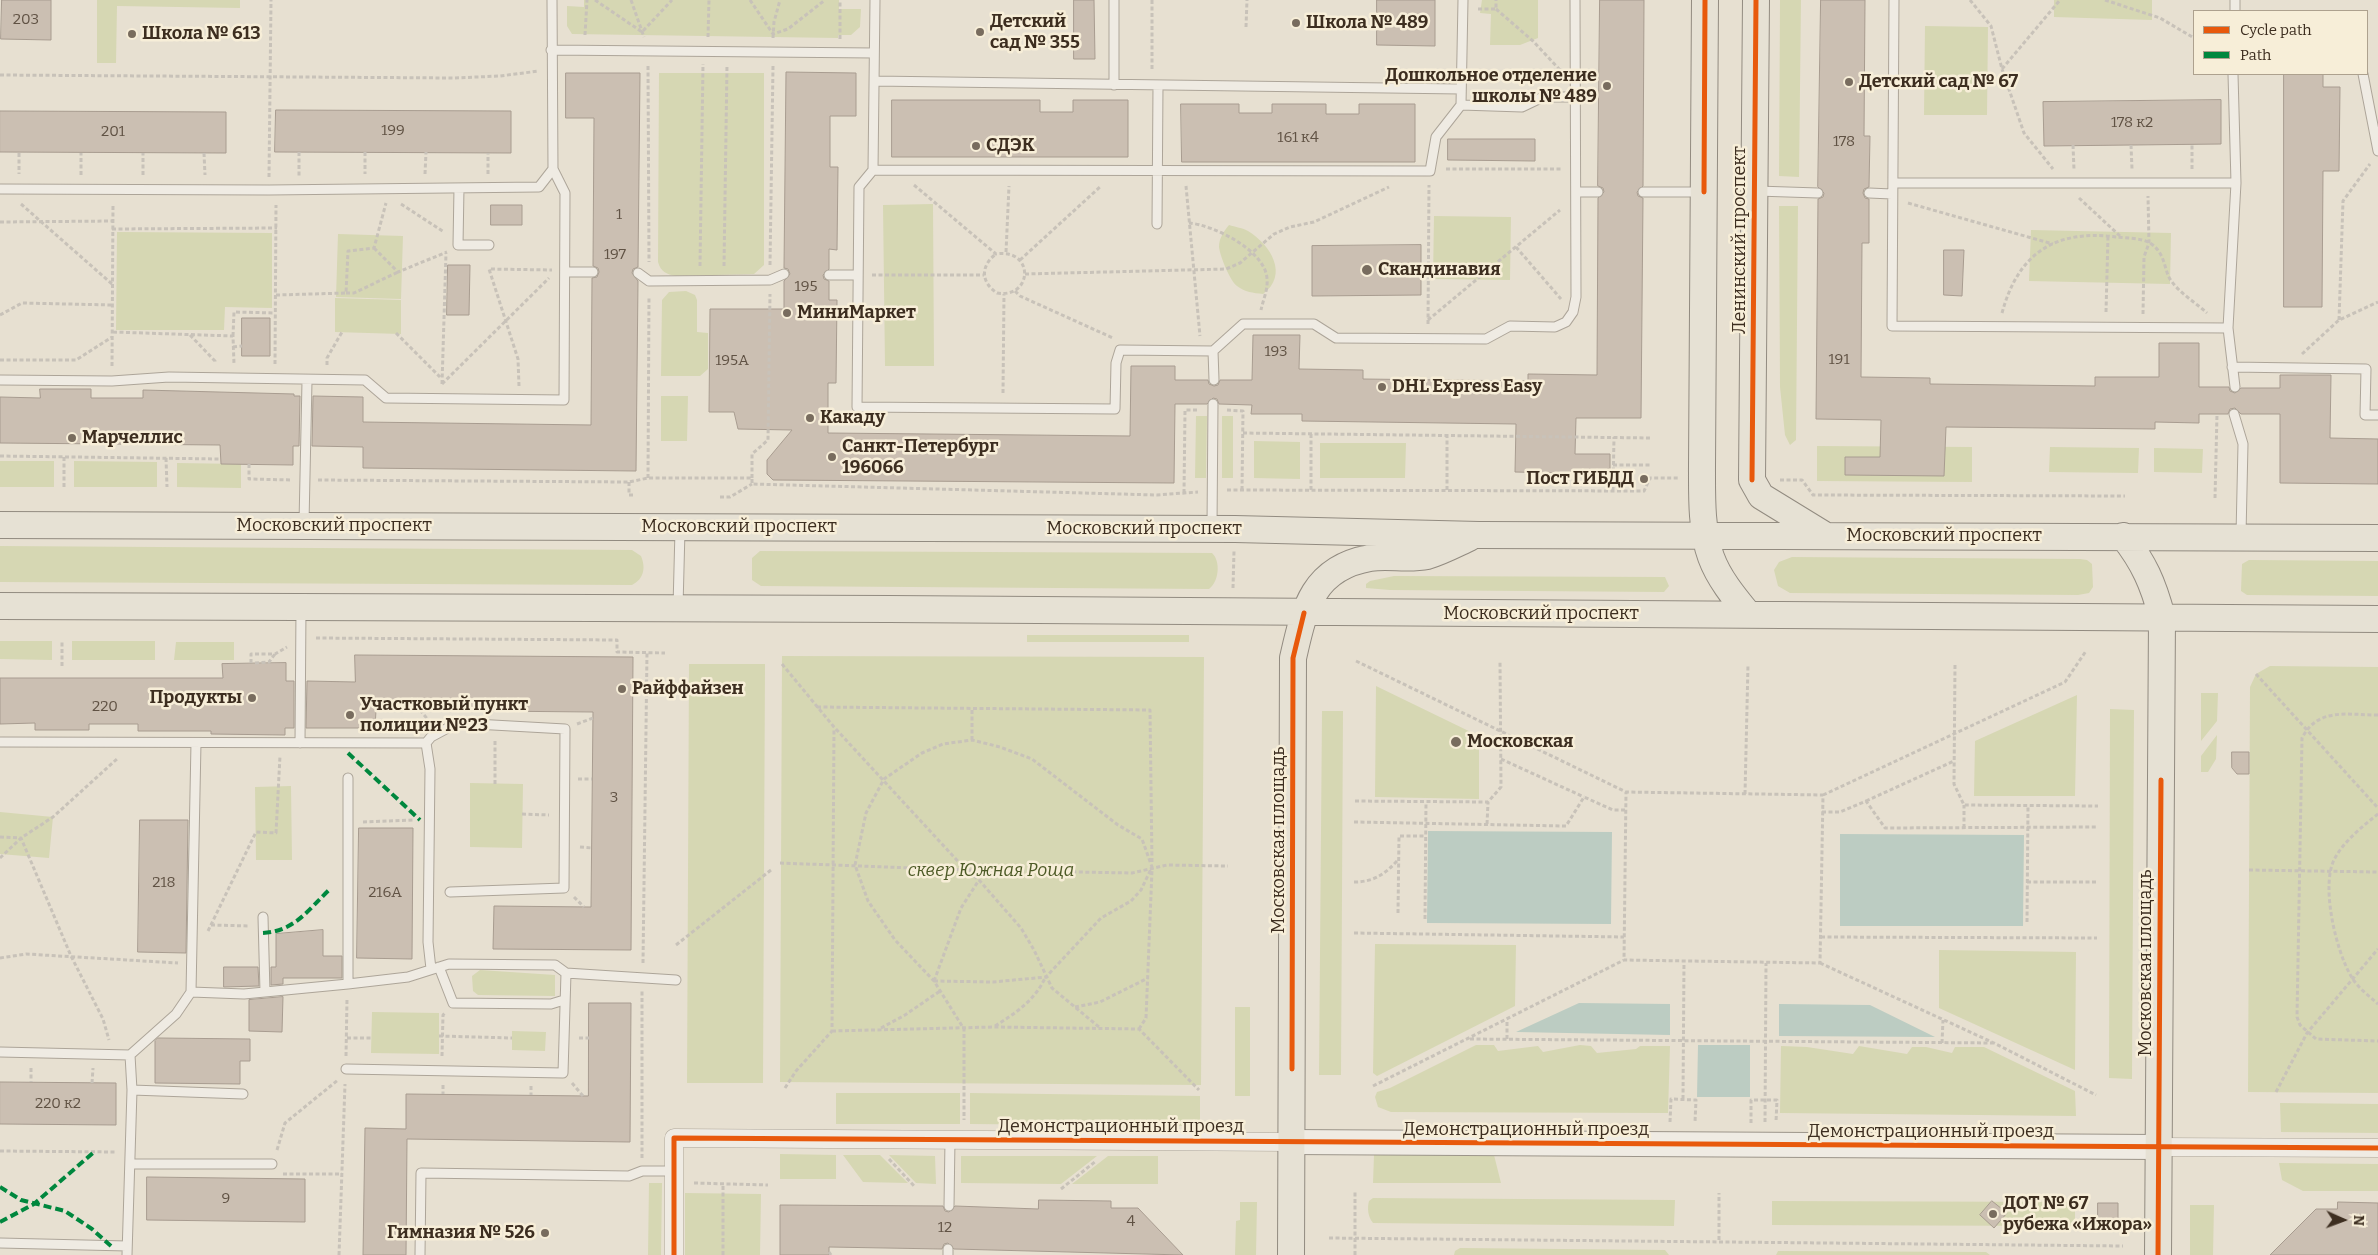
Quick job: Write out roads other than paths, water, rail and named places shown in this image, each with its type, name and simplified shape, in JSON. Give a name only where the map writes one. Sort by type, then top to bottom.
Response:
[{"type":"main road","name":"Ленинский проспект","points":[[1705,0],[1702,466],[1706,534]]},
{"type":"main road","name":"Ленинский проспект","points":[[1756,0],[1752,480],[1761,496],[1824,534]]},
{"type":"main road","name":"Московский проспект","points":[[0,525],[1212,529],[1478,535],[1824,534],[2378,538]]},
{"type":"main road","points":[[1706,534],[1711,558],[1734,597],[1749,615]]},
{"type":"main road","name":"Московский проспект","points":[[1304,613],[1316,588],[1331,573],[1352,563],[1370,558],[1426,556],[1478,535]]},
{"type":"main road","points":[[2123,536],[2137,554],[2150,576],[2162,617]]},
{"type":"main road","name":"Московский проспект","points":[[0,606],[678,608],[2378,619]]},
{"type":"main road","name":"Московская площадь","points":[[1290,1255],[1293,658],[1304,613]]},
{"type":"main road","name":"Московская площадь","points":[[2158,1255],[2162,617]]},
{"type":"street","name":"Демонстрационный проезд","points":[[680,1177],[674,1138],[2378,1148]]},
{"type":"street","points":[[674,1255],[680,1177]]},
{"type":"lane","points":[[0,380],[112,381],[169,377],[307,381],[365,380],[386,398],[564,400],[565,193],[553,169],[552,0]]},
{"type":"lane","points":[[875,0],[873,170],[858,187],[857,407],[1115,409],[1116,363],[1120,350],[1212,351],[1243,324],[1314,324],[1336,338],[1428,340],[1486,339],[1510,326],[1555,326],[1566,322],[1573,312],[1576,297],[1575,0]]},
{"type":"lane","points":[[1114,0],[1114,85]]},
{"type":"lane","points":[[873,170],[1430,171],[1436,137],[1461,105],[1463,0]]},
{"type":"lane","points":[[1894,0],[1892,326],[2228,328]]},
{"type":"lane","points":[[551,50],[874,53]]},
{"type":"lane","points":[[2233,75],[2236,183],[2228,328],[2235,388]]},
{"type":"lane","points":[[2363,75],[2376,155]]},
{"type":"lane","points":[[874,81],[1461,89]]},
{"type":"lane","points":[[1155,86],[1158,170],[1157,224]]},
{"type":"lane","points":[[1461,105],[1522,107],[1543,97],[1575,97]]},
{"type":"lane","points":[[0,189],[299,190],[539,187],[553,169]]},
{"type":"lane","points":[[1893,183],[2236,183]]},
{"type":"lane","points":[[459,188],[458,245],[489,245]]},
{"type":"lane","points":[[1754,191],[1818,192]]},
{"type":"lane","points":[[1576,192],[1598,192]]},
{"type":"lane","points":[[1643,192],[1704,192]]},
{"type":"lane","points":[[1869,193],[1892,194]]},
{"type":"lane","points":[[565,272],[592,272]]},
{"type":"lane","points":[[638,273],[649,281],[770,280],[784,274]]},
{"type":"lane","points":[[829,274],[858,275]]},
{"type":"lane","points":[[1212,351],[1214,380]]},
{"type":"lane","points":[[2232,367],[2366,369],[2365,415],[2378,415]]},
{"type":"lane","points":[[304,526],[307,381]]},
{"type":"lane","points":[[1212,529],[1213,404]]},
{"type":"lane","points":[[2234,414],[2243,444],[2241,537]]},
{"type":"lane","points":[[678,608],[680,527]]},
{"type":"lane","points":[[300,743],[301,607]]},
{"type":"lane","points":[[0,742],[426,743],[457,723],[565,729],[564,888],[450,892]]},
{"type":"lane","points":[[0,1052],[130,1055],[176,1014],[191,992],[196,742]]},
{"type":"lane","points":[[426,743],[430,769],[428,942],[435,968],[453,1003],[551,1004],[564,1000]]},
{"type":"lane","points":[[348,778],[348,984]]},
{"type":"lane","points":[[263,921],[265,992]]},
{"type":"lane","points":[[191,992],[244,994],[348,984],[408,977],[449,964],[555,965],[566,973],[676,980]]},
{"type":"lane","points":[[346,1072],[442,1069],[563,1073],[566,973]]},
{"type":"lane","points":[[0,1243],[127,1250],[132,1090],[130,1055]]},
{"type":"lane","points":[[132,1090],[243,1094]]},
{"type":"lane","points":[[949,1206],[950,1140]]},
{"type":"lane","points":[[130,1164],[272,1164]]},
{"type":"lane","points":[[420,1255],[421,1173],[629,1176],[642,1171],[680,1177]]},
{"type":"place","name":"Школа № 489","points":[[1296,23]]},
{"type":"place","name":"Детский сад № 355","points":[[980,32]]},
{"type":"place","name":"Школа № 613","points":[[132,34]]},
{"type":"place","name":"Детский сад № 67","points":[[1849,82]]},
{"type":"place","name":"Дошкольное отделение школы № 489","points":[[1607,86]]},
{"type":"place","name":"СДЭК","points":[[976,146]]},
{"type":"place","name":"Скандинавия","points":[[1367,270]]},
{"type":"place","name":"МиниМаркет","points":[[787,313]]},
{"type":"place","name":"DHL Express Easy","points":[[1382,387]]},
{"type":"place","name":"Какаду","points":[[810,418]]},
{"type":"place","name":"Марчеллис","points":[[72,438]]},
{"type":"place","name":"Санкт-Петербург 196066","points":[[832,457]]},
{"type":"place","name":"Пост ГИБДД","points":[[1644,479]]},
{"type":"place","name":"Райффайзен","points":[[622,689]]},
{"type":"place","name":"Продукты","points":[[252,698]]},
{"type":"place","name":"Участковый пункт полиции №23","points":[[350,715]]},
{"type":"place","name":"Московская","points":[[1456,742]]},
{"type":"place","name":"ДОТ № 67 рубежа «Ижора»","points":[[1993,1214]]},
{"type":"place","name":"Гимназия № 526","points":[[545,1233]]},
{"type":"park label","name":"сквер Южная Роща","points":[[991,871]]}]
